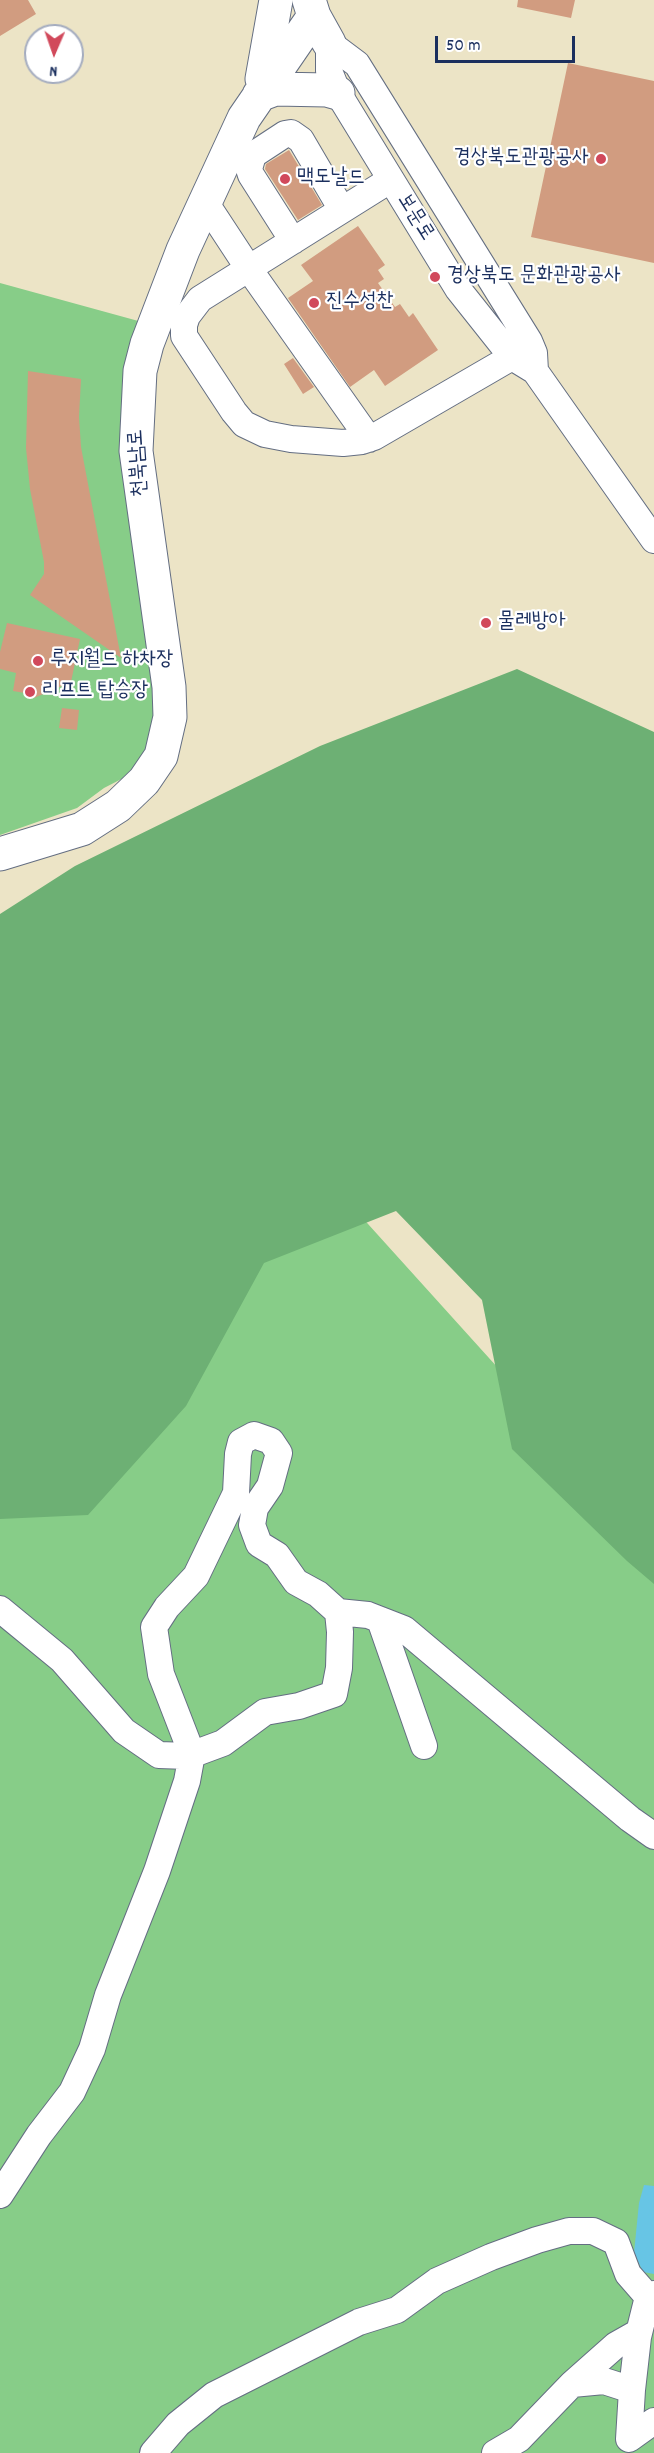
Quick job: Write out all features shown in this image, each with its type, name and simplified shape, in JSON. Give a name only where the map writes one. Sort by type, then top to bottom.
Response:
[{"type":"main road","points":[[259,95],[276,0]]},
{"type":"main road","name":"천북남로","points":[[0,854],[82,829],[118,806],[144,781],[161,756],[170,717],[170,687],[136,451],[140,371],[147,344],[175,271],[244,118],[317,20]]},
{"type":"main road","points":[[259,95],[275,89],[327,90],[338,93]]},
{"type":"street","name":"보문로","points":[[317,20],[329,71],[338,93],[458,289],[512,357],[535,372],[645,519],[654,540]]},
{"type":"street","name":"보문로","points":[[317,20],[357,64],[529,341],[534,353],[535,372]]},
{"type":"street","points":[[292,241],[250,175],[249,169],[254,155],[285,134],[291,133],[301,140],[342,210]]},
{"type":"street","points":[[390,180],[200,299],[187,316],[184,336],[234,412],[244,424],[265,434],[291,439],[343,443],[369,439],[512,357]]},
{"type":"street","points":[[205,202],[249,269],[369,439]]},
{"type":"street","points":[[0,2195],[39,2135],[72,2092],[92,2049],[108,1995],[157,1871],[183,1792],[192,1754],[161,1674],[154,1627],[167,1606],[196,1576],[236,1493],[238,1454],[241,1442],[254,1435],[271,1441],[279,1453],[270,1486],[255,1508],[252,1525],[259,1544],[277,1555],[296,1582],[318,1594],[338,1612],[368,1615],[404,1629],[630,1819],[654,1836]]},
{"type":"street","points":[[0,1609],[62,1660],[124,1731],[159,1755],[192,1754],[223,1743],[265,1712],[298,1706],[333,1694],[339,1668],[338,1612]]},
{"type":"street","points":[[380,1620],[424,1746]]},
{"type":"street","points":[[153,2453],[178,2424],[214,2395],[359,2322],[397,2310],[437,2282],[491,2257],[569,2231],[593,2231],[616,2242],[628,2274],[651,2295],[639,2332],[632,2390],[620,2446]]},
{"type":"street","points":[[495,2453],[519,2439],[582,2373],[616,2345],[639,2332]]},
{"type":"street","points":[[572,2384],[604,2381],[632,2390]]},
{"type":"street","points":[[620,2446],[654,2421]]},
{"type":"green space","points":[[0,283],[142,322],[155,710],[148,747],[135,772],[104,788],[77,808],[0,835]]},
{"type":"green space","points":[[517,669],[654,732],[654,1584],[627,1561],[512,1449],[482,1300],[396,1211],[264,1263],[186,1406],[88,1515],[0,1519],[0,914],[75,866],[320,746]]},
{"type":"green space","points":[[266,1111],[554,1430],[654,1449],[654,2453],[0,2453],[0,1411]]},
{"type":"water","points":[[644,2185],[654,2186],[654,2274],[643,2272],[634,2253],[639,2203]]},
{"type":"building","points":[[0,0],[28,0],[36,14],[0,36]]},
{"type":"building","points":[[518,0],[575,0],[571,18],[517,7]]},
{"type":"building","name":"경상북도관광공사","points":[[568,63],[654,81],[654,263],[531,237]]},
{"type":"building","name":"맥도날드","points":[[289,150],[322,205],[298,220],[265,169],[266,164]]},
{"type":"building","points":[[358,226],[385,265],[378,270],[384,279],[378,283],[395,307],[400,304],[409,317],[413,313],[438,350],[385,386],[374,370],[350,387],[288,298],[313,281],[301,265]]},
{"type":"building","points":[[293,358],[314,387],[303,394],[284,364]]},
{"type":"building","points":[[28,371],[81,379],[79,417],[81,447],[121,658],[30,595],[44,574],[44,562],[30,489],[26,448]]},
{"type":"building","name":"루지월드 하차장","points":[[7,623],[80,639],[71,682],[34,698],[30,698],[25,693],[13,691],[16,673],[0,669],[0,652]]},
{"type":"building","points":[[62,708],[79,710],[77,730],[59,728]]},
{"type":"place","name":"경상북도관광공사","points":[[601,159]]},
{"type":"place","name":"맥도날드","points":[[285,179]]},
{"type":"place","name":"경상북도 문화관광공사","points":[[435,277]]},
{"type":"place","name":"진수성찬","points":[[314,303]]},
{"type":"place","name":"물레방아","points":[[486,623]]},
{"type":"place","name":"루지월드 하차장","points":[[38,661]]},
{"type":"place","name":"리프트 탑승장","points":[[30,692]]}]
